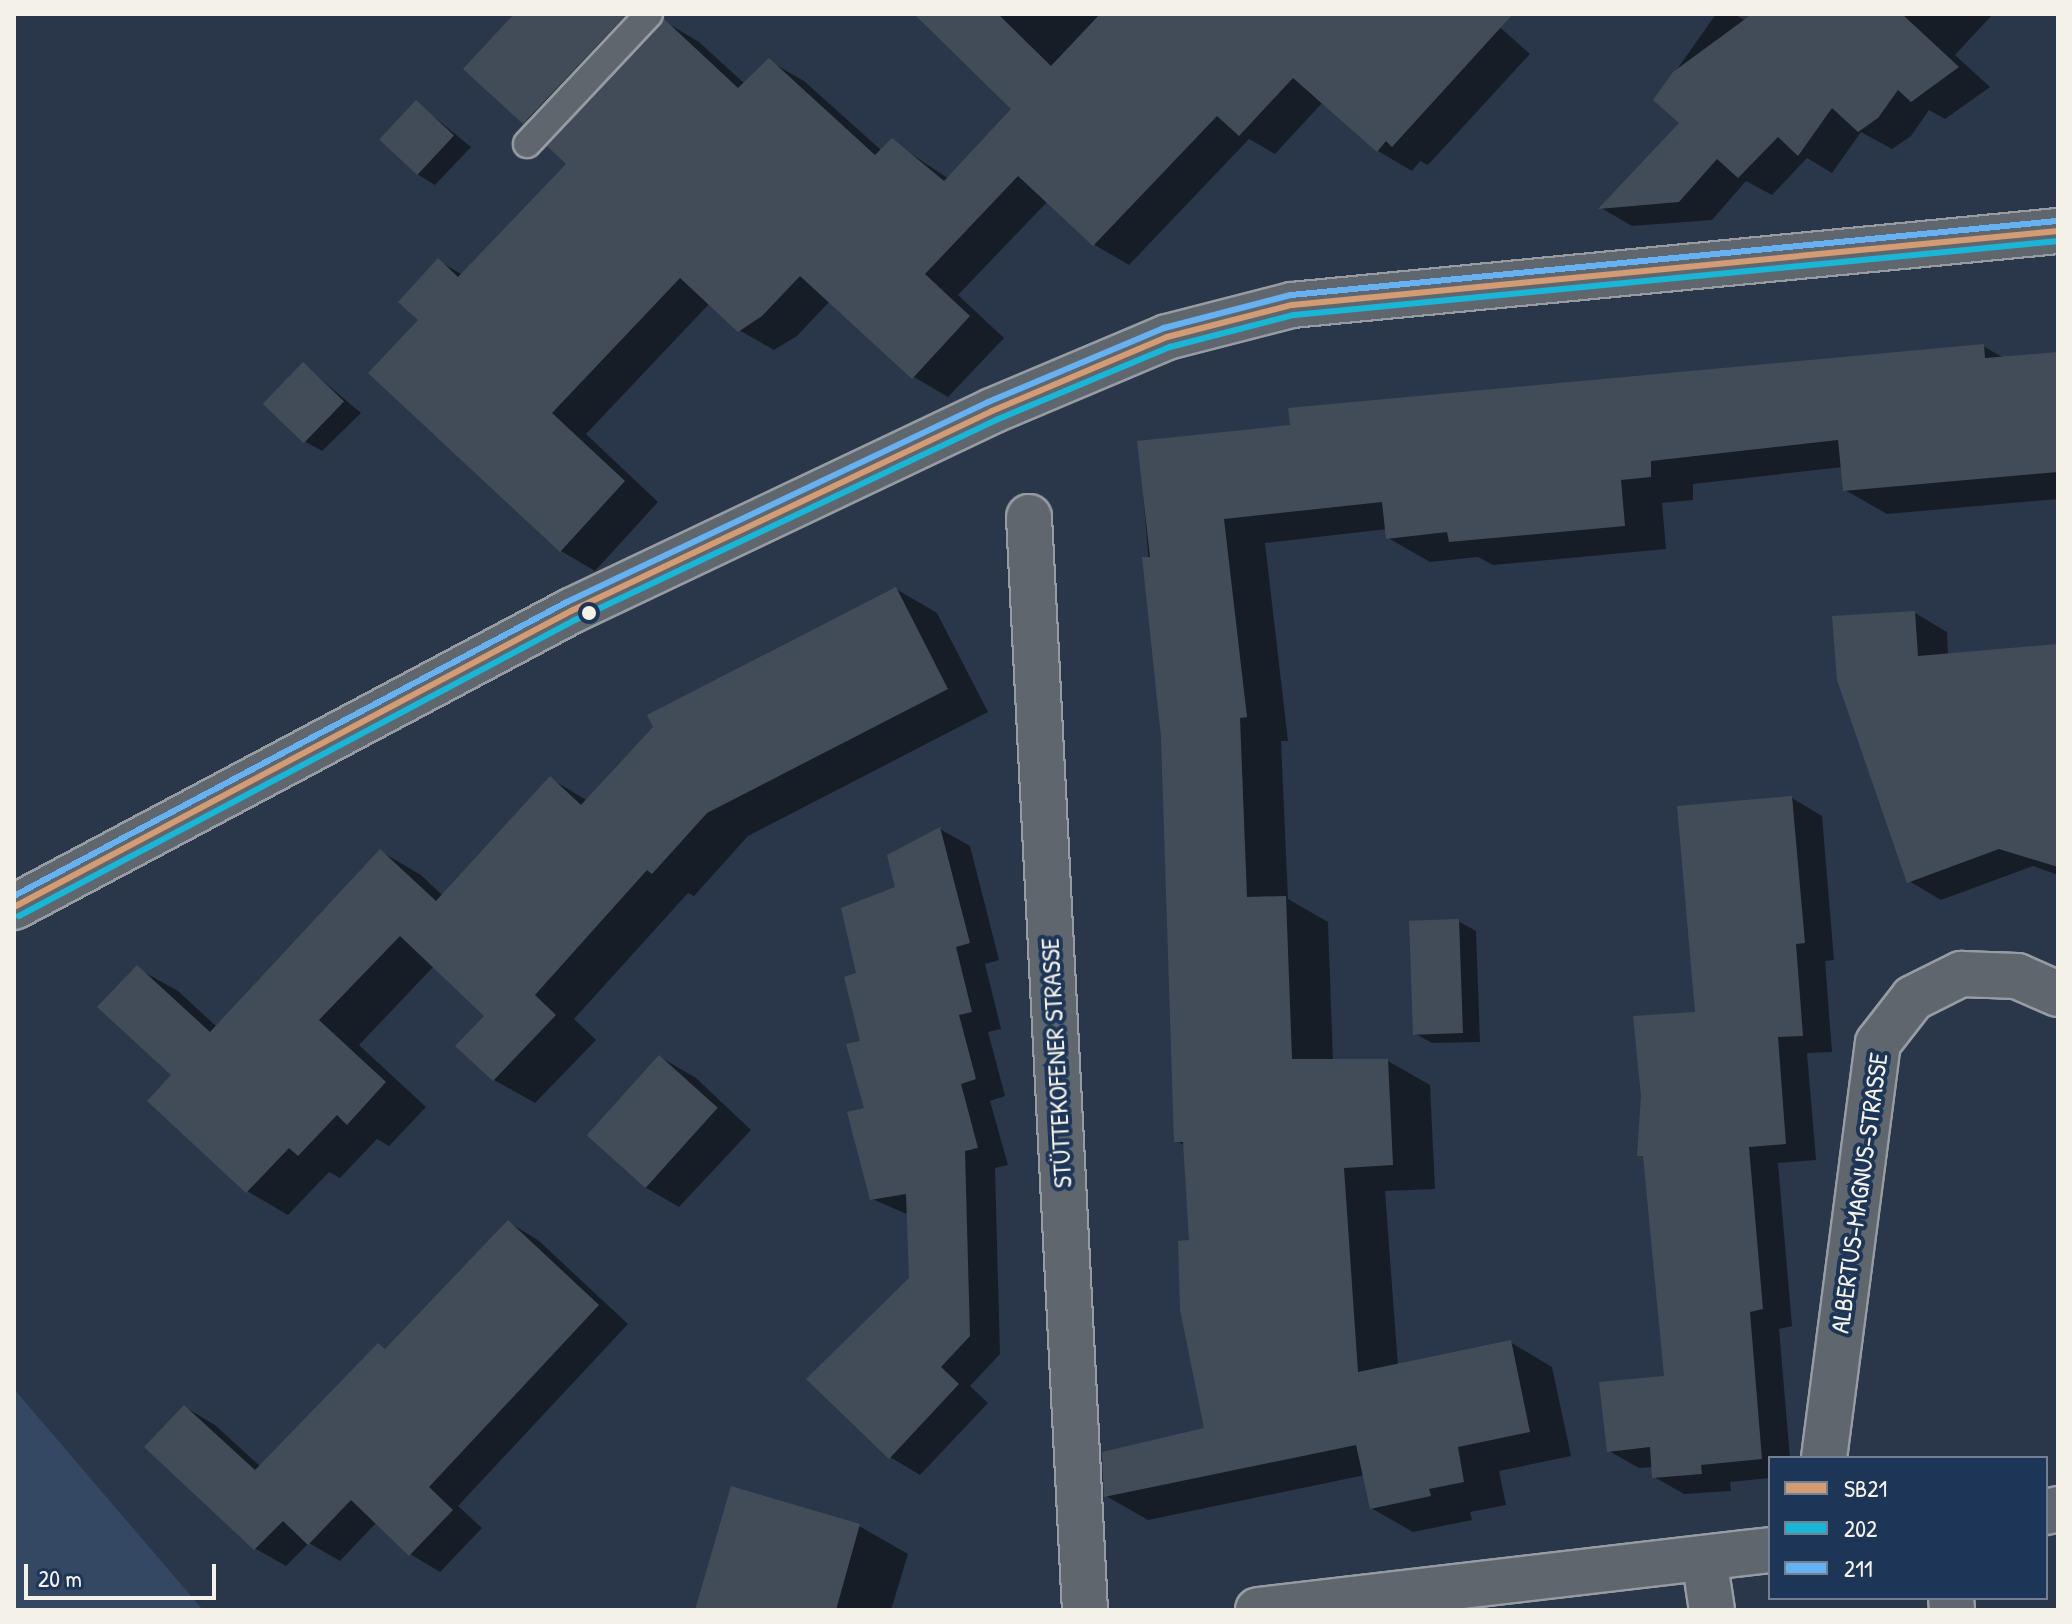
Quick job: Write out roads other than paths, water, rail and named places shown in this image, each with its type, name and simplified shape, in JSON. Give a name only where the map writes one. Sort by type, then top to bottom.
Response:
[{"type":"street","points":[[14,907],[571,611],[992,411],[1167,337],[1292,305],[2058,231]]},
{"type":"street","name":"STÜTTEKOFENER STRASSE","points":[[1029,517],[1085,1610]]},
{"type":"street","name":"ALBERTUS-MAGNUS-STRASSE","points":[[1824,1456],[1878,1043],[1913,998],[1961,974],[2017,976],[2058,994]]},
{"type":"street","points":[[1258,1610],[1768,1550]]},
{"type":"street","points":[[1704,1558],[1712,1610]]},
{"type":"lane","points":[[527,144],[649,14]]}]
